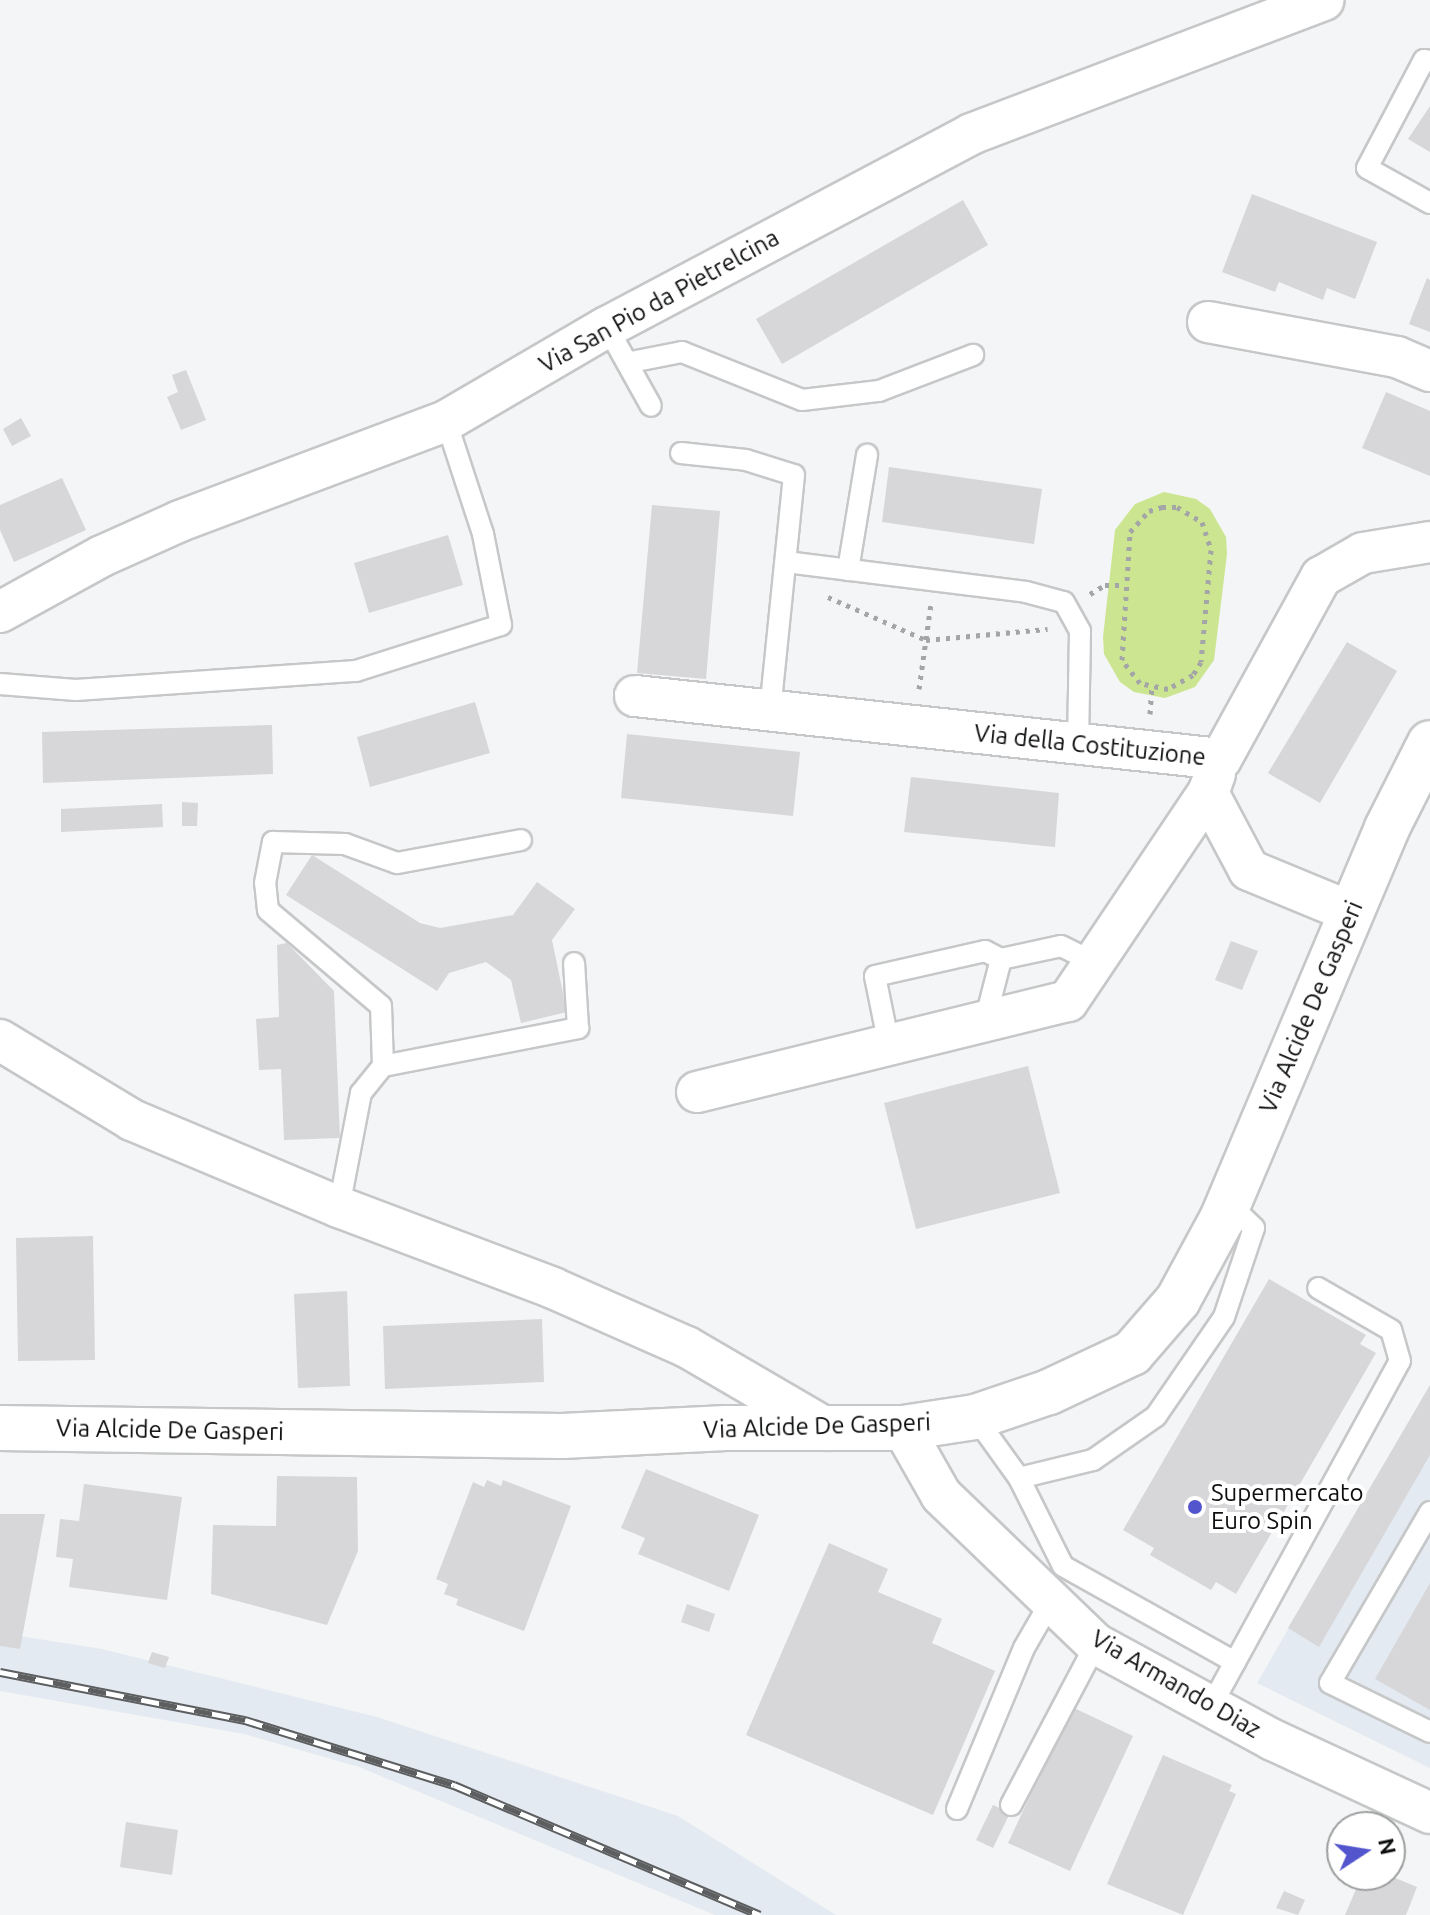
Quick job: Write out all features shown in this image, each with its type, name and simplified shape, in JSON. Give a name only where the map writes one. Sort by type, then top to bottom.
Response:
[{"type":"main road","name":"Via Alcide De Gasperi","points":[[0,1428],[562,1436],[726,1428],[903,1428],[975,1417],[1049,1392],[1132,1353],[1178,1300],[1228,1203],[1351,912],[1430,743]]},
{"type":"street","name":"Via San Pio da Pietrelcina","points":[[0,612],[102,556],[180,521],[446,421],[607,327],[971,134],[1323,0]]},
{"type":"street","points":[[1208,322],[1397,357],[1430,371]]},
{"type":"street","name":"Via della Costituzione","points":[[635,696],[1078,743],[1214,776],[1321,577],[1363,553],[1430,542]]},
{"type":"street","points":[[1214,776],[1249,870],[1351,912]]},
{"type":"street","points":[[697,1092],[1068,1001],[1214,776]]},
{"type":"street","points":[[0,1040],[132,1120],[339,1207],[553,1288],[673,1341],[829,1430]]},
{"type":"street","name":"Via Armando Diaz","points":[[903,1428],[941,1495],[1096,1644],[1211,1706],[1430,1813]]},
{"type":"lane","points":[[1430,61],[1424,60],[1367,168],[1430,203]]},
{"type":"lane","points":[[607,327],[631,362],[651,406]]},
{"type":"lane","points":[[631,362],[682,352],[802,400],[879,391],[973,355]]},
{"type":"lane","points":[[0,684],[76,690],[356,671],[501,625],[483,534],[446,421]]},
{"type":"lane","points":[[681,453],[746,460],[794,475],[792,563],[770,710]]},
{"type":"lane","points":[[848,570],[867,455]]},
{"type":"lane","points":[[792,563],[1026,592],[1064,602],[1080,631],[1078,743]]},
{"type":"lane","points":[[383,1066],[381,1006],[268,910],[265,883],[273,842],[345,844],[397,863],[521,840]]},
{"type":"lane","points":[[889,1045],[875,976],[985,951],[1001,959],[1061,946],[1092,961]]},
{"type":"lane","points":[[985,1021],[1001,959]]},
{"type":"lane","points":[[339,1207],[361,1093],[383,1066],[578,1028],[574,963]]},
{"type":"lane","points":[[1019,1478],[1093,1460],[1156,1416],[1224,1317],[1254,1228],[1228,1203]]},
{"type":"lane","points":[[1211,1706],[1400,1361],[1391,1330],[1318,1288]]},
{"type":"lane","points":[[975,1417],[1019,1478],[1063,1566],[1235,1662]]},
{"type":"lane","points":[[1430,1512],[1330,1683],[1430,1732]]},
{"type":"lane","points":[[957,1809],[1024,1648],[1051,1601]]},
{"type":"lane","points":[[1011,1805],[1096,1644]]},
{"type":"path","points":[[1177,507],[1202,522],[1211,550],[1201,662],[1182,684],[1153,688],[1129,673],[1122,660],[1125,585],[1126,547],[1137,520],[1149,511],[1177,507]]},
{"type":"path","points":[[792,563],[805,586],[926,640],[1046,631],[1105,585],[1125,585]]},
{"type":"path","points":[[915,726],[934,581]]},
{"type":"shaded area","points":[[1430,1385],[1430,1768],[1257,1683]]},
{"type":"shaded area","points":[[0,1633],[102,1649],[377,1717],[678,1816],[836,1915],[715,1915],[359,1767],[244,1734],[0,1691]]},
{"type":"green space","points":[[1164,492],[1196,499],[1210,509],[1226,537],[1227,554],[1214,660],[1195,687],[1165,698],[1134,692],[1120,682],[1104,654],[1103,637],[1115,530],[1135,504]]},
{"type":"building","points":[[1430,106],[1430,152],[1408,139]]},
{"type":"building","points":[[1252,194],[1377,242],[1355,299],[1327,288],[1323,300],[1279,282],[1275,292],[1222,272]]},
{"type":"building","points":[[963,200],[988,245],[782,364],[756,319]]},
{"type":"building","points":[[1427,278],[1430,280],[1430,332],[1409,324]]},
{"type":"building","points":[[186,370],[206,420],[181,430],[167,397],[178,392],[172,375]]},
{"type":"building","points":[[1386,392],[1430,411],[1430,476],[1362,448]]},
{"type":"building","points":[[21,418],[31,436],[12,446],[3,429]]},
{"type":"building","points":[[889,467],[1042,489],[1034,544],[882,522]]},
{"type":"building","points":[[62,478],[86,530],[14,562],[0,530],[0,505]]},
{"type":"building","points":[[652,505],[720,511],[706,679],[637,673]]},
{"type":"building","points":[[448,535],[463,585],[369,613],[354,563]]},
{"type":"building","points":[[1347,642],[1397,671],[1320,803],[1268,773]]},
{"type":"building","points":[[475,702],[490,753],[370,787],[357,737]]},
{"type":"building","points":[[272,725],[273,774],[43,783],[42,732]]},
{"type":"building","points":[[627,734],[800,752],[793,816],[621,798]]},
{"type":"building","points":[[911,777],[1059,793],[1055,847],[904,832]]},
{"type":"building","points":[[182,802],[198,803],[197,826],[182,826]]},
{"type":"building","points":[[162,804],[163,827],[61,832],[61,809]]},
{"type":"building","points":[[312,855],[420,923],[440,928],[513,915],[537,882],[575,909],[552,940],[567,1012],[521,1023],[511,980],[486,962],[449,973],[437,991],[286,895]]},
{"type":"building","points":[[1231,941],[1258,951],[1242,990],[1215,980]]},
{"type":"building","points":[[287,943],[334,991],[340,1138],[284,1140],[281,1069],[259,1070],[256,1019],[279,1017],[277,945]]},
{"type":"building","points":[[1028,1066],[1060,1193],[916,1229],[884,1103]]},
{"type":"building","points":[[93,1236],[95,1360],[18,1361],[16,1238]]},
{"type":"building","points":[[1269,1279],[1366,1335],[1360,1344],[1376,1353],[1236,1594],[1216,1582],[1211,1590],[1150,1555],[1154,1548],[1123,1530]]},
{"type":"building","points":[[347,1291],[350,1386],[298,1388],[294,1294]]},
{"type":"building","points":[[542,1319],[544,1382],[385,1389],[383,1326]]},
{"type":"building","points":[[1430,1385],[1430,1455],[1319,1647],[1288,1628]]},
{"type":"building","points":[[646,1469],[759,1515],[729,1591],[638,1554],[645,1538],[621,1528]]},
{"type":"building","points":[[277,1476],[357,1477],[358,1551],[327,1625],[211,1594],[213,1525],[276,1526]]},
{"type":"building","points":[[487,1480],[501,1486],[503,1480],[571,1506],[524,1631],[456,1605],[458,1599],[444,1594],[448,1584],[436,1579],[473,1482],[484,1487]]},
{"type":"building","points":[[84,1484],[182,1497],[167,1600],[69,1587],[73,1559],[56,1557],[60,1519],[79,1521]]},
{"type":"building","points":[[0,1514],[45,1514],[20,1649],[0,1646]]},
{"type":"building","points":[[829,1543],[888,1569],[878,1592],[942,1619],[932,1643],[995,1671],[933,1815],[746,1735]]},
{"type":"building","points":[[1430,1583],[1430,1710],[1375,1679]]},
{"type":"building","points":[[687,1604],[715,1614],[709,1632],[681,1622]]},
{"type":"building","points":[[152,1652],[169,1657],[165,1668],[148,1663]]},
{"type":"building","points":[[1072,1707],[1133,1736],[1070,1871],[1008,1843]]},
{"type":"building","points":[[1163,1755],[1232,1785],[1229,1791],[1236,1794],[1183,1915],[1107,1884]]},
{"type":"building","points":[[993,1805],[1010,1813],[993,1848],[976,1840]]},
{"type":"building","points":[[126,1822],[178,1830],[172,1875],[120,1867]]},
{"type":"building","points":[[1406,1882],[1417,1887],[1406,1915],[1345,1915],[1355,1891],[1406,1891]]},
{"type":"building","points":[[1284,1891],[1305,1900],[1298,1915],[1276,1908]]},
{"type":"railway","points":[[0,1672],[245,1720],[454,1785],[760,1915]]},
{"type":"place","name":"Supermercato Euro Spin","points":[[1195,1507]]}]
